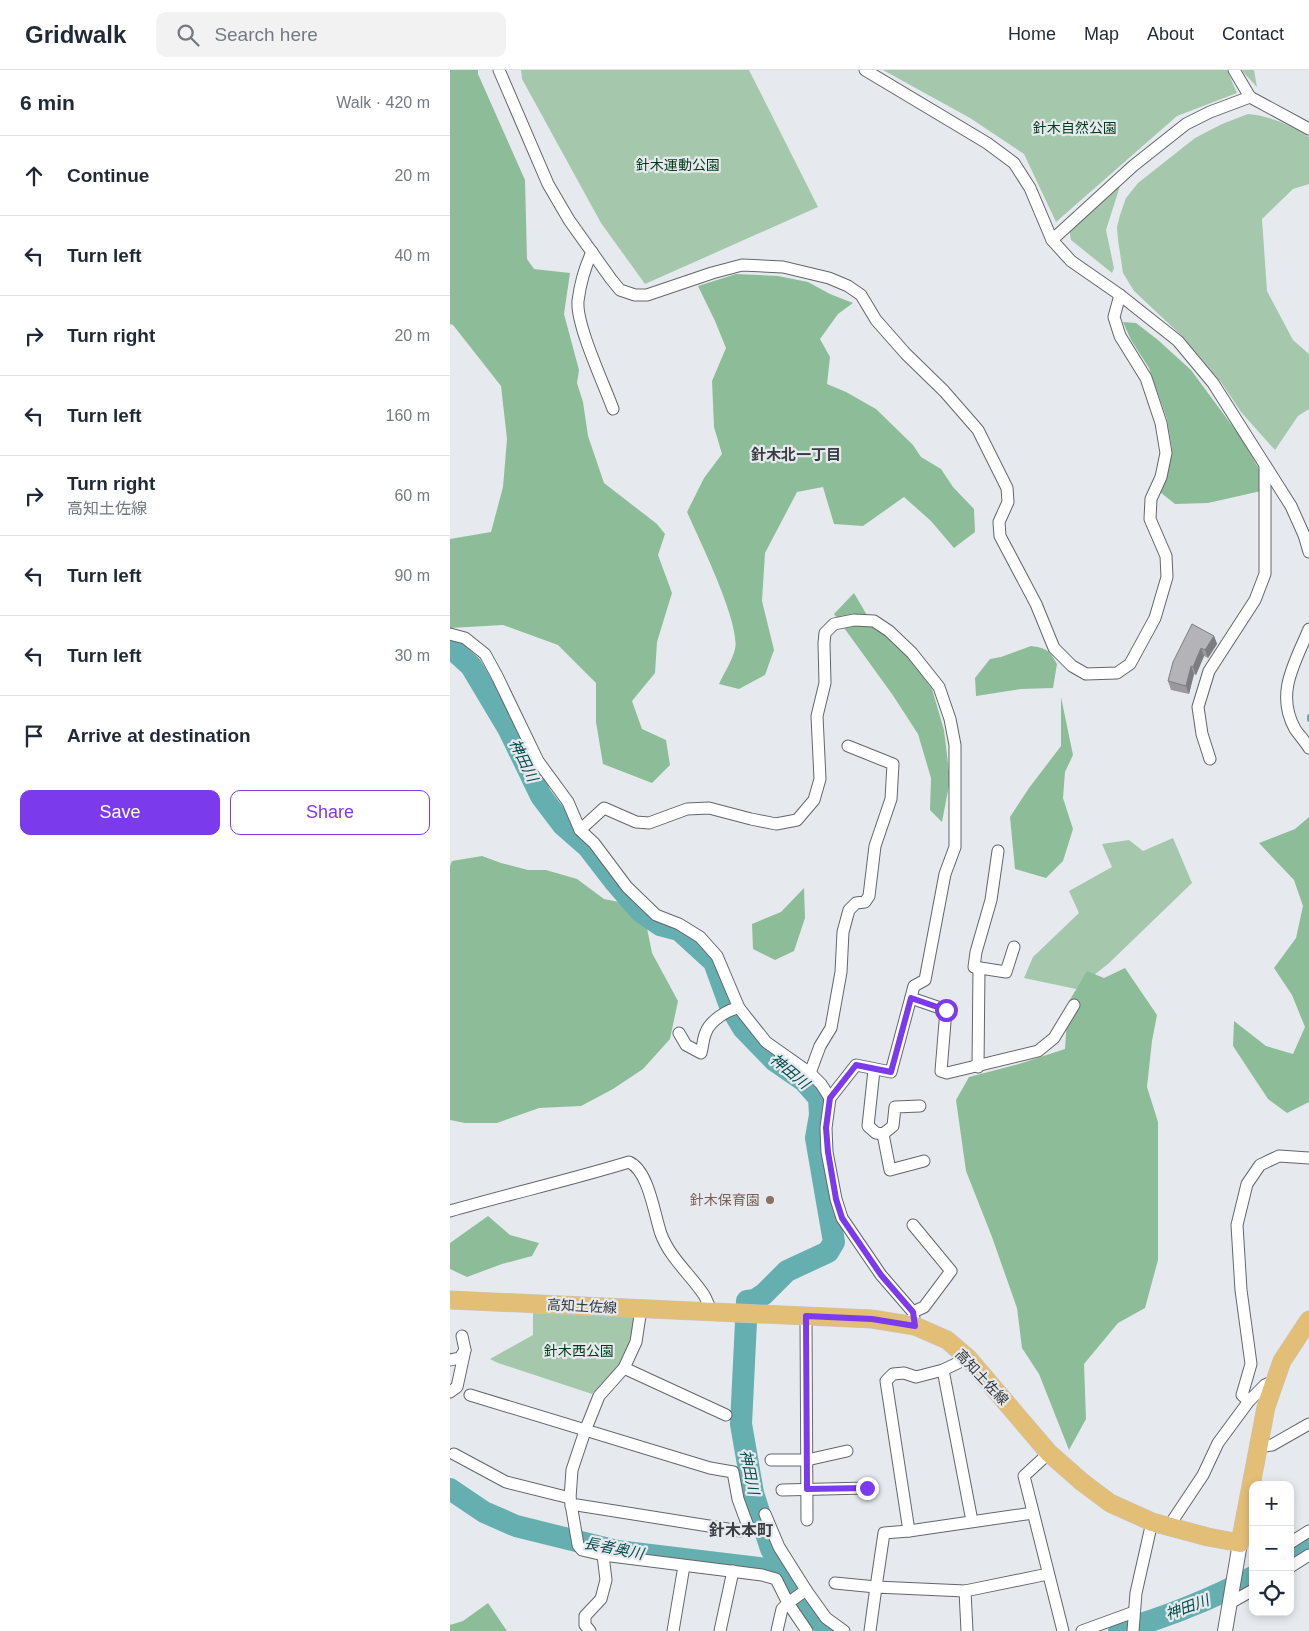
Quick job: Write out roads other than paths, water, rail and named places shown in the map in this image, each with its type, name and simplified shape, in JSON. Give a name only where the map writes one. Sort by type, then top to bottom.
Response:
[{"type":"main road","name":"高知土佐線","points":[[450,1300],[746,1314],[914,1319],[946,1340],[968,1358],[1049,1453],[1110,1503],[1161,1524],[1240,1543]]},
{"type":"main road","points":[[1240,1543],[1266,1407],[1282,1361],[1309,1320]]},
{"type":"street","points":[[499,70],[548,184],[569,220],[620,290],[635,295],[647,295],[742,265],[783,267],[829,278],[848,286],[861,295],[876,320],[906,354],[944,391],[978,430],[1007,488],[1008,502],[999,522],[1000,536],[1036,604],[1054,648],[1072,666],[1086,674],[1117,673],[1130,664],[1155,618],[1167,577],[1166,556],[1150,518],[1151,499],[1161,477],[1166,453],[1162,424],[1146,378],[1120,336],[1114,317],[1120,295]]},
{"type":"street","points":[[866,70],[987,143],[1014,163],[1030,188],[1052,240],[1071,261],[1120,295],[1178,341],[1213,382],[1291,506],[1304,534],[1309,552]]},
{"type":"street","points":[[1234,70],[1250,97],[1309,130]]},
{"type":"street","points":[[1052,240],[1132,166],[1186,124],[1210,112],[1250,97]]},
{"type":"street","points":[[592,252],[587,264],[578,302],[580,321],[613,409]]},
{"type":"street","points":[[1210,759],[1202,734],[1198,707],[1209,671],[1255,600],[1265,574],[1265,465]]},
{"type":"street","points":[[580,830],[604,808],[636,822],[649,823],[687,809],[709,808],[776,824],[797,820],[814,800],[820,779],[817,716],[825,683],[825,633],[834,624],[854,620],[874,621],[912,653],[939,687],[950,719],[955,745],[955,847],[945,874],[925,980],[914,986],[891,1072],[856,1065],[830,1098],[826,1128],[836,1199],[842,1218],[914,1319],[951,1271],[914,1225]]},
{"type":"street","points":[[1309,629],[1286,688],[1287,709],[1295,728],[1309,748]]},
{"type":"street","points":[[450,634],[465,638],[485,654],[538,760],[568,802],[580,830],[594,843],[627,887],[656,914],[679,924],[700,937],[717,956],[739,1008],[766,1042],[810,1073],[821,1084],[830,1098]]},
{"type":"street","points":[[810,1073],[820,1046],[831,1028],[841,972],[843,932],[849,910],[856,903],[865,902],[869,896],[875,846],[891,799],[893,764],[848,746]]},
{"type":"street","points":[[998,851],[991,900],[976,952],[974,967],[1006,972],[1014,948]]},
{"type":"street","points":[[978,968],[978,1067]]},
{"type":"street","points":[[911,998],[946,1010],[941,1071],[946,1073],[978,1067],[1038,1051],[1054,1038],[1074,1004]]},
{"type":"street","points":[[679,1033],[686,1045],[701,1053],[706,1030],[716,1020],[739,1008]]},
{"type":"street","points":[[874,1070],[868,1126],[876,1133],[883,1134],[893,1126],[895,1107],[920,1106]]},
{"type":"street","points":[[883,1134],[890,1170],[924,1161]]},
{"type":"street","points":[[1249,1402],[1242,1394],[1251,1364],[1242,1290],[1237,1225],[1247,1184],[1260,1165],[1279,1156],[1309,1158]]},
{"type":"street","points":[[450,1211],[629,1162],[635,1164],[644,1180],[654,1206],[661,1234],[670,1253],[704,1295],[712,1312]]},
{"type":"street","points":[[641,1309],[636,1342],[624,1368],[599,1396],[572,1470],[570,1502],[577,1541],[582,1550],[603,1555],[762,1575],[776,1579],[808,1631]]},
{"type":"street","points":[[806,1316],[807,1520]]},
{"type":"street","points":[[450,1392],[457,1387],[465,1350],[462,1336]]},
{"type":"street","points":[[450,1360],[460,1358],[465,1350]]},
{"type":"street","points":[[909,1531],[886,1382],[893,1374],[916,1377],[943,1370],[968,1358]]},
{"type":"street","points":[[624,1368],[726,1415]]},
{"type":"street","points":[[943,1370],[972,1521]]},
{"type":"street","points":[[1082,1631],[1133,1621],[1143,1556],[1161,1524],[1203,1474],[1218,1443],[1249,1402],[1265,1385],[1276,1380]]},
{"type":"street","points":[[454,1454],[506,1482],[577,1505],[740,1531],[749,1529],[738,1499],[733,1472],[710,1468],[470,1395]]},
{"type":"street","points":[[1258,1447],[1272,1445],[1309,1424]]},
{"type":"street","points":[[771,1460],[807,1460],[847,1451]]},
{"type":"street","points":[[1049,1453],[1024,1476],[1063,1631]]},
{"type":"street","points":[[782,1490],[867,1488]]},
{"type":"street","points":[[870,1631],[884,1533],[1033,1513]]},
{"type":"street","points":[[765,1514],[779,1546],[805,1591],[826,1618],[844,1631]]},
{"type":"street","points":[[1294,1540],[1309,1531]]},
{"type":"street","points":[[1225,1631],[1240,1543]]},
{"type":"street","points":[[590,1631],[585,1626],[585,1616],[601,1599],[606,1580],[603,1555]]},
{"type":"street","points":[[1294,1564],[1309,1555]]},
{"type":"street","points":[[673,1631],[684,1566]]},
{"type":"street","points":[[720,1631],[733,1571]]},
{"type":"street","points":[[835,1583],[965,1591],[1048,1574]]},
{"type":"street","points":[[777,1631],[782,1609],[805,1591]]},
{"type":"street","points":[[965,1591],[967,1631]]},
{"type":"street","points":[[1231,1599],[1249,1592]]},
{"type":"waterway","name":"神田川","points":[[450,647],[471,666],[508,728],[541,796],[563,825],[588,847],[641,912],[660,925],[679,930],[714,962],[730,1006],[743,1028],[775,1061],[804,1081],[819,1098],[820,1115],[816,1138],[834,1242],[828,1252],[787,1271],[764,1294],[755,1300],[747,1301],[741,1424],[753,1493],[771,1549],[810,1609],[829,1631]]},
{"type":"waterway","name":"長者奥川","points":[[450,1489],[484,1512],[516,1526],[617,1551],[767,1569],[788,1575]]},
{"type":"waterway","name":"神田川","points":[[1294,1554],[1309,1545]]},
{"type":"waterway","name":"神田川","points":[[1119,1631],[1188,1607],[1249,1579]]},
{"type":"place","name":"針木保育園","points":[[770,1200]]},
{"type":"district","name":"針木北一丁目","points":[[796,454]]},
{"type":"district","name":"針木本町","points":[[741,1530]]},
{"type":"park label","name":"針木自然公園","points":[[1075,128]]},
{"type":"park label","name":"針木運動公園","points":[[678,165]]},
{"type":"park label","name":"針木西公園","points":[[579,1351]]}]
